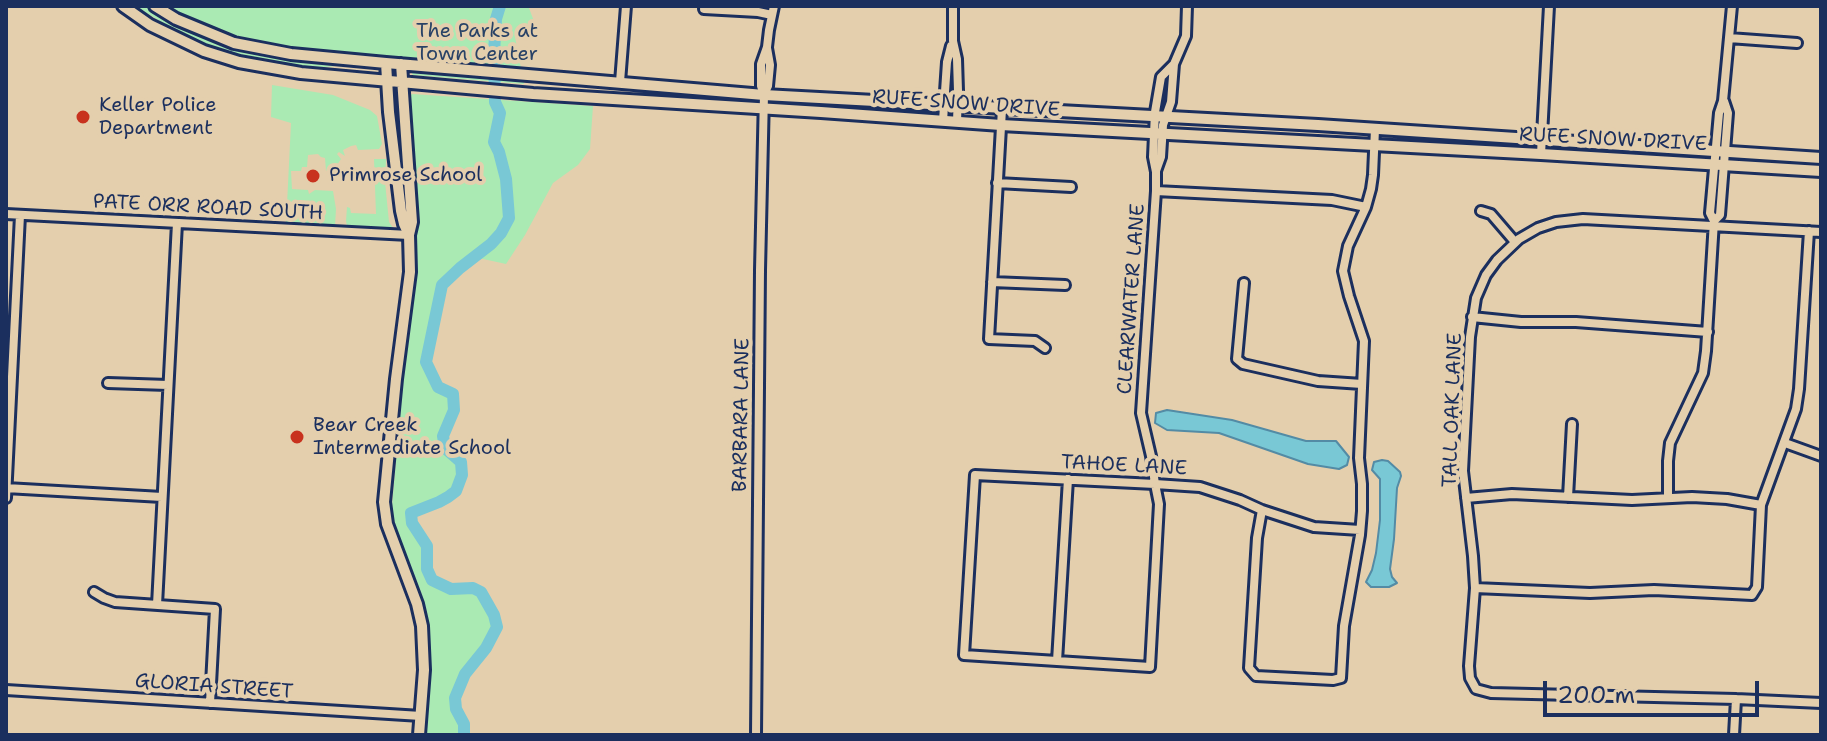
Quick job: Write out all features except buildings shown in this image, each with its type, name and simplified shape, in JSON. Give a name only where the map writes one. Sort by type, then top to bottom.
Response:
[{"type":"main road","name":"RUFE SNOW DRIVE","points":[[123,6],[150,25],[185,43],[239,62],[301,73],[533,94],[1001,125],[1375,129],[1542,139],[1821,171]]},
{"type":"main road","name":"RUFE SNOW DRIVE","points":[[157,7],[212,35],[262,49],[386,63],[764,95],[1002,109],[1374,146],[1541,154],[1821,158]]},
{"type":"main road","points":[[150,25],[157,7]]},
{"type":"main road","points":[[386,63],[401,211],[409,235]]},
{"type":"main road","points":[[401,64],[412,222],[409,235],[410,272],[384,502],[387,524],[417,604],[422,626],[424,670],[419,735]]},
{"type":"street","points":[[620,82],[626,6]]},
{"type":"street","points":[[953,6],[957,122]]},
{"type":"street","points":[[1159,125],[1171,102],[1174,64],[1184,43],[1187,6]]},
{"type":"street","points":[[1541,154],[1549,6]]},
{"type":"street","points":[[1668,497],[1670,443],[1703,373],[1714,224],[1720,215],[1719,158],[1728,113],[1723,101],[1732,6]]},
{"type":"street","points":[[704,9],[773,11]]},
{"type":"street","name":"BARBARA LANE","points":[[756,735],[764,109],[761,64],[773,11]]},
{"type":"street","points":[[1729,38],[1797,43]]},
{"type":"street","points":[[943,121],[947,62],[953,41]]},
{"type":"street","points":[[1159,125],[1161,77],[1174,64]]},
{"type":"street","points":[[1002,109],[989,339],[1035,341],[1045,348]]},
{"type":"street","name":"CLEARWATER LANE","points":[[1057,661],[1150,667],[1159,504],[1141,413],[1156,191],[1153,157],[1159,125]]},
{"type":"street","points":[[1262,510],[1257,538],[1249,668],[1256,676],[1341,678],[1344,626],[1360,530],[1362,484],[1359,458],[1364,341],[1343,271],[1348,246],[1366,207],[1373,175],[1375,129]]},
{"type":"street","points":[[997,183],[1071,187]]},
{"type":"street","points":[[1156,191],[1332,200],[1366,207]]},
{"type":"street","points":[[1481,211],[1491,214],[1515,242],[1538,228],[1583,219],[1821,232]]},
{"type":"street","name":"PATE ORR ROAD SOUTH","points":[[6,214],[409,235]]},
{"type":"street","points":[[6,498],[20,215]]},
{"type":"street","points":[[157,605],[177,223]]},
{"type":"street","points":[[1475,588],[1590,593],[1654,590],[1749,596],[1754,593],[1757,587],[1761,505],[1796,409],[1809,231]]},
{"type":"street","name":"TALL OAK LANE","points":[[1515,242],[1486,275],[1472,317],[1463,471],[1475,588],[1469,666],[1474,688],[1491,693],[1736,699]]},
{"type":"street","points":[[992,282],[1065,285]]},
{"type":"street","points":[[1244,283],[1237,359],[1243,364],[1318,381],[1362,384]]},
{"type":"street","points":[[1472,317],[1708,332]]},
{"type":"street","points":[[108,383],[168,385]]},
{"type":"street","points":[[1568,497],[1572,424]]},
{"type":"street","points":[[1785,443],[1821,456]]},
{"type":"street","name":"TAHOE LANE","points":[[1057,661],[964,655],[975,475],[1200,487],[1314,527],[1360,530]]},
{"type":"street","points":[[1057,661],[1068,479]]},
{"type":"street","points":[[6,488],[162,497]]},
{"type":"street","points":[[1466,498],[1512,494],[1620,500],[1668,497],[1727,499],[1761,505]]},
{"type":"street","points":[[94,592],[115,602],[215,609],[210,703]]},
{"type":"street","name":"GLORIA STREET","points":[[6,690],[421,716]]},
{"type":"street","points":[[1734,735],[1736,699],[1821,703]]},
{"type":"green space","name":"The Parks at Town Center","points":[[135,6],[531,6],[535,24],[515,37],[524,84],[413,75],[410,70],[336,66],[317,68],[262,61],[202,43]]},
{"type":"green space","points":[[272,85],[333,95],[377,116],[382,144],[379,149],[358,150],[356,145],[351,146],[343,150],[345,156],[339,152],[337,154],[341,159],[333,171],[326,171],[325,158],[318,154],[308,155],[307,167],[302,167],[301,171],[291,171],[292,189],[308,190],[309,194],[315,190],[333,191],[336,209],[333,227],[286,225],[291,123],[271,117]]},
{"type":"green space","points":[[412,94],[593,106],[590,149],[578,165],[553,183],[506,264],[474,257],[442,285],[426,362],[438,387],[453,394],[454,410],[443,436],[445,448],[461,462],[462,475],[456,491],[412,513],[412,523],[427,546],[427,569],[432,580],[451,589],[473,588],[481,592],[497,627],[486,648],[465,674],[455,698],[465,735],[426,735],[428,628],[422,595],[395,527],[392,506],[415,282]]},
{"type":"green space","points":[[374,159],[386,159],[389,222],[393,228],[385,231],[351,229],[346,221],[347,207],[351,213],[376,214]]},
{"type":"water","points":[[1167,410],[1232,420],[1306,441],[1336,441],[1349,457],[1347,465],[1339,469],[1308,464],[1219,433],[1167,430],[1155,423],[1156,413]]},
{"type":"water","points":[[1388,461],[1401,476],[1397,488],[1390,569],[1397,583],[1389,587],[1371,587],[1366,582],[1376,553],[1380,520],[1380,479],[1372,470],[1374,462]]},
{"type":"waterway","points":[[464,735],[464,724],[456,709],[455,698],[465,674],[486,648],[497,627],[481,592],[473,588],[451,589],[432,580],[427,569],[427,546],[412,523],[411,513],[448,497],[456,491],[462,475],[461,462],[445,448],[443,436],[454,410],[453,394],[438,387],[426,362],[442,285],[491,244],[509,218],[506,179],[494,142],[500,113],[495,102],[494,53],[500,6]]},
{"type":"place","name":"Keller Police Department","points":[[83,117]]},
{"type":"place","name":"Primrose School","points":[[313,176]]},
{"type":"place","name":"Bear Creek Intermediate School","points":[[297,437]]}]
